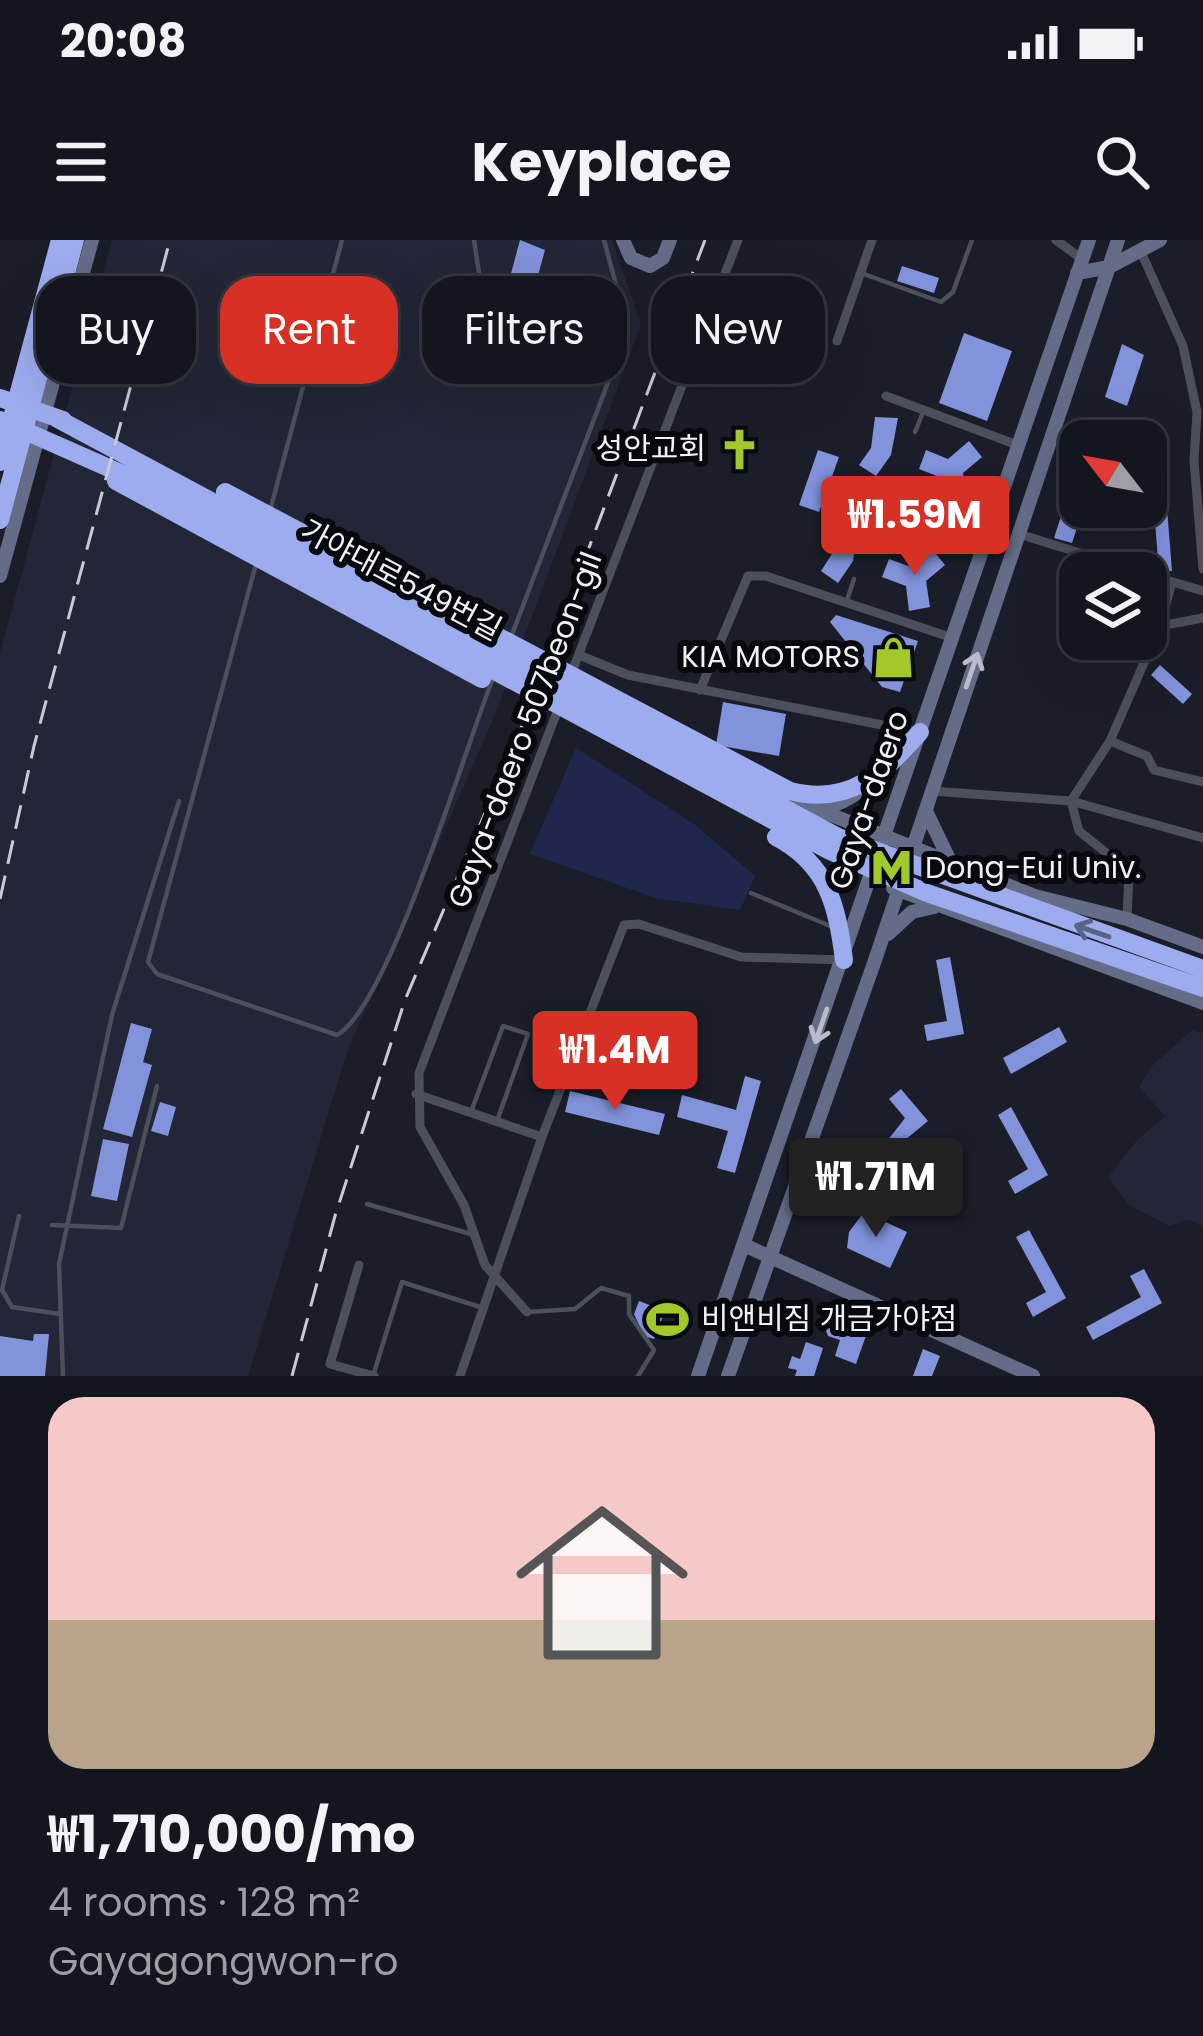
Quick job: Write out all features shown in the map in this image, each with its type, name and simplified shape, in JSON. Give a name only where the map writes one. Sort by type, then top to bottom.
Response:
[{"type":"highway","points":[[0,460],[56,240]]},
{"type":"highway","points":[[0,520],[75,240]]},
{"type":"highway","points":[[2,408],[159,458],[790,791],[815,797],[870,783],[921,729]]},
{"type":"highway","points":[[50,427],[149,502],[793,846],[823,876],[844,960]]},
{"type":"highway","points":[[50,427],[838,837],[1203,969]]},
{"type":"highway","points":[[50,427],[152,487],[830,850],[927,892],[1203,988]]},
{"type":"main road","points":[[0,439],[2,408],[56,240]]},
{"type":"main road","points":[[83,276],[92,240]]},
{"type":"main road","points":[[623,240],[640,265],[657,264],[670,240]]},
{"type":"main road","name":"Gaya-daero","points":[[698,1376],[1020,446],[1085,240]]},
{"type":"main road","name":"Gaya-daero","points":[[728,1376],[879,949],[1118,240]]},
{"type":"main road","points":[[1080,266],[1108,267],[1160,240]]},
{"type":"main road","points":[[30,325],[36,341]]},
{"type":"main road","points":[[0,576],[29,476],[50,427],[58,384]]},
{"type":"main road","name":"가야대로549번길","points":[[50,427],[731,788]]},
{"type":"main road","points":[[0,460],[9,450],[25,454],[29,476]]},
{"type":"main road","points":[[921,729],[921,749],[929,756],[951,733]]},
{"type":"main road","points":[[819,810],[844,804],[870,783]]},
{"type":"main road","points":[[731,788],[819,810],[1035,896],[1127,919],[1203,947]]},
{"type":"main road","points":[[731,788],[898,891],[1203,1003]]},
{"type":"main road","points":[[925,808],[940,848],[954,865]]},
{"type":"main road","points":[[772,813],[820,858],[823,876]]},
{"type":"main road","points":[[879,949],[902,918],[938,907]]},
{"type":"main road","points":[[744,1244],[1034,1376]]},
{"type":"street","name":"Gaya-daero 507beon-gil","points":[[416,1094],[419,1073],[738,240]]},
{"type":"street","points":[[837,341],[872,240]]},
{"type":"street","points":[[1057,240],[1080,266]]},
{"type":"street","points":[[1141,252],[1183,346],[1197,412],[1194,461],[1203,568]]},
{"type":"street","points":[[886,395],[1020,446]]},
{"type":"street","points":[[1019,534],[1077,552]]},
{"type":"street","points":[[700,690],[748,576],[766,576],[953,638]]},
{"type":"street","points":[[1167,580],[1203,591]]},
{"type":"street","points":[[1167,600],[1172,582]]},
{"type":"street","points":[[1167,625],[1203,618]]},
{"type":"street","points":[[579,656],[628,675],[921,729]]},
{"type":"street","points":[[1070,801],[1110,741],[1145,660]]},
{"type":"street","points":[[1110,741],[1147,756],[1154,770],[1203,782]]},
{"type":"street","points":[[931,791],[1070,801],[1203,838]]},
{"type":"street","points":[[1070,801],[1079,831],[1129,871],[1127,919]]},
{"type":"street","points":[[460,1376],[542,1137],[624,925],[640,924],[741,957],[844,960]]},
{"type":"street","points":[[527,1312],[493,1276],[421,1127],[416,1094],[542,1137]]},
{"type":"street","points":[[359,1265],[330,1364],[374,1376]]},
{"type":"street","points":[[990,1376],[997,1359]]},
{"type":"lane","points":[[342,240],[148,962],[157,974],[337,1035],[355,1019],[370,997],[419,879],[608,384]]},
{"type":"lane","points":[[474,240],[479,276]]},
{"type":"lane","points":[[604,240],[614,276]]},
{"type":"lane","points":[[861,273],[941,302],[953,292],[972,240]]},
{"type":"lane","points":[[916,432],[924,410]]},
{"type":"lane","points":[[846,603],[854,579]]},
{"type":"lane","points":[[63,1376],[59,1264],[112,1015],[179,801]]},
{"type":"lane","points":[[751,893],[840,930]]},
{"type":"lane","points":[[471,1112],[503,1026],[528,1034],[497,1122]]},
{"type":"lane","points":[[52,1225],[69,1222],[121,1228],[157,1085]]},
{"type":"lane","points":[[367,1204],[474,1235]]},
{"type":"lane","points":[[19,1216],[2,1290],[12,1307],[60,1314]]},
{"type":"lane","points":[[374,1376],[402,1282],[483,1307]]},
{"type":"lane","points":[[527,1312],[574,1309],[601,1288],[629,1296],[629,1314],[654,1350],[638,1376]]},
{"type":"shaded area","points":[[112,240],[612,240],[624,276],[422,276],[422,384],[619,384],[497,710],[347,1052],[248,1376],[0,1376],[0,653],[73,384],[196,384],[196,276],[102,276]]},
{"type":"shaded area","points":[[627,284],[641,325],[627,362]]},
{"type":"shaded area","points":[[576,748],[694,824],[755,876],[740,910],[656,898],[530,854]]},
{"type":"shaded area","points":[[1192,1030],[1203,1034],[1203,1227],[1189,1219],[1169,1226],[1129,1205],[1108,1178],[1136,1141],[1165,1116],[1139,1087],[1152,1066]]},
{"type":"building","points":[[520,240],[545,250],[538,276],[510,276]]},
{"type":"building","points":[[902,266],[939,278],[934,293],[897,281]]},
{"type":"building","points":[[964,333],[1012,351],[987,421],[939,403]]},
{"type":"building","points":[[1122,344],[1144,355],[1127,406],[1105,397]]},
{"type":"building","points":[[875,417],[898,418],[891,455],[876,476],[859,465],[871,448]]},
{"type":"building","points":[[969,441],[982,457],[963,473],[967,499],[946,502],[942,478],[919,469],[926,450],[948,459]]},
{"type":"building","points":[[818,450],[839,457],[819,512],[799,505]]},
{"type":"building","points":[[1167,508],[1172,571],[1167,571],[1167,552],[1157,552],[1155,528],[1167,528]]},
{"type":"building","points":[[1059,522],[1059,528],[1077,528],[1072,543],[1054,538]]},
{"type":"building","points":[[837,524],[859,524],[853,561],[838,583],[821,571],[832,554]]},
{"type":"building","points":[[932,549],[945,565],[926,581],[930,607],[909,611],[906,586],[882,577],[889,559],[911,567]]},
{"type":"building","points":[[836,615],[918,641],[900,692],[882,687],[830,622]]},
{"type":"building","points":[[1160,665],[1192,694],[1183,704],[1151,675]]},
{"type":"building","points":[[723,702],[786,714],[779,756],[716,745]]},
{"type":"building","points":[[950,957],[964,1034],[927,1041],[924,1025],[947,1021],[936,960]]},
{"type":"building","points":[[131,1023],[152,1029],[143,1062],[152,1065],[132,1137],[103,1129]]},
{"type":"building","points":[[1059,1027],[1067,1042],[1011,1074],[1003,1058]]},
{"type":"building","points":[[745,1076],[761,1081],[735,1173],[717,1168],[728,1131],[677,1117],[682,1095],[736,1110]]},
{"type":"building","points":[[901,1089],[928,1121],[905,1140],[877,1182],[863,1172],[905,1118],[889,1099]]},
{"type":"building","points":[[570,1091],[665,1114],[659,1135],[565,1112]]},
{"type":"building","points":[[160,1102],[176,1107],[168,1136],[151,1131]]},
{"type":"building","points":[[1011,1107],[1048,1175],[1015,1194],[1008,1181],[1028,1169],[998,1115]]},
{"type":"building","points":[[103,1139],[129,1144],[117,1201],[91,1196]]},
{"type":"building","points":[[864,1212],[907,1232],[890,1268],[847,1248],[849,1232]]},
{"type":"building","points":[[1029,1230],[1066,1298],[1033,1317],[1026,1303],[1046,1292],[1016,1237]]},
{"type":"building","points":[[1144,1269],[1162,1303],[1093,1340],[1086,1327],[1141,1297],[1130,1276]]},
{"type":"building","points":[[639,1301],[665,1311],[654,1339],[644,1336],[634,1314]]},
{"type":"building","points":[[834,1312],[839,1328],[868,1330],[856,1364],[835,1356],[840,1340],[828,1336],[821,1317]]},
{"type":"building","points":[[34,1334],[49,1334],[45,1376],[0,1376],[0,1336],[33,1341]]},
{"type":"building","points":[[806,1342],[823,1348],[814,1376],[795,1376],[797,1370],[788,1368],[792,1356],[800,1359]]},
{"type":"building","points":[[923,1349],[940,1356],[932,1376],[913,1376]]},
{"type":"railway","points":[[0,899],[34,746],[170,240]]},
{"type":"railway","points":[[292,1376],[335,1216],[405,1000],[518,736],[705,240]]},
{"type":"place","name":"성안교회","points":[[740,449]]},
{"type":"place","name":"KIA MOTORS","points":[[894,657]]},
{"type":"place","name":"Dong-Eui Univ.","points":[[891,868]]},
{"type":"place","name":"비앤비짐 개금가야점","points":[[667,1319]]}]
